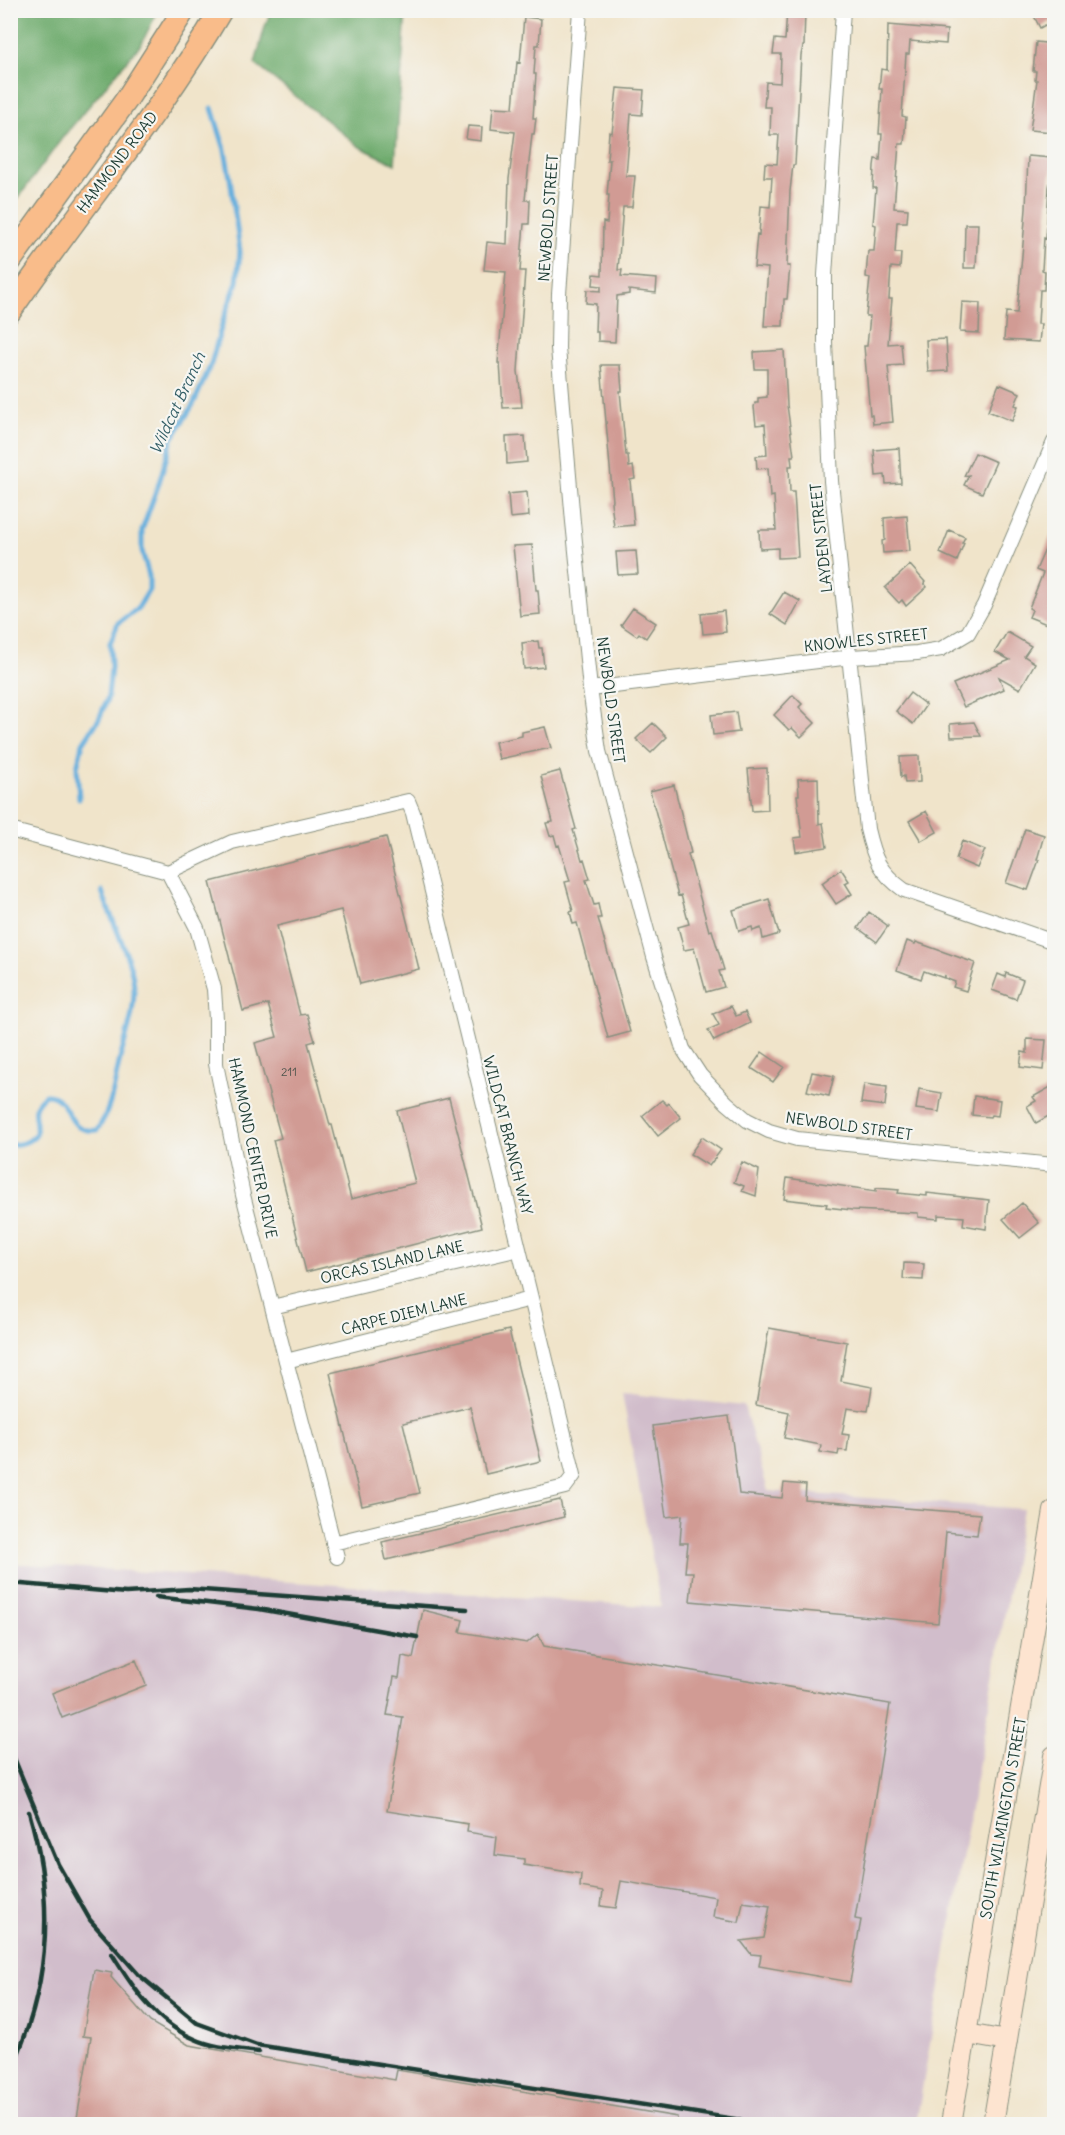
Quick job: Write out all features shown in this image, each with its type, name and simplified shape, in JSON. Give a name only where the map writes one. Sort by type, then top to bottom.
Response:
[{"type":"main road","name":"HAMMOND ROAD","points":[[10,261],[127,99],[184,10]]},
{"type":"main road","points":[[200,46],[192,32],[204,10]]},
{"type":"main road","name":"HAMMOND ROAD","points":[[10,311],[148,122],[200,46],[221,10]]},
{"type":"main road","name":"SOUTH WILMINGTON STREET","points":[[951,2124],[1054,1511]]},
{"type":"main road","points":[[993,2124],[1054,1756]]},
{"type":"main road","points":[[967,2034],[1007,2041]]},
{"type":"street","name":"NEWBOLD STREET","points":[[580,10],[559,294],[558,348],[573,522],[590,689],[599,751],[654,957],[683,1049],[700,1075],[727,1103],[747,1120],[768,1131],[797,1139],[1054,1165]]},
{"type":"street","name":"LAYDEN STREET","points":[[843,10],[825,276],[825,342],[831,481],[867,829],[872,854],[887,878],[904,890],[1054,942]]},
{"type":"street","name":"KNOWLES STREET","points":[[590,689],[851,657],[917,653],[941,649],[968,633],[984,605],[1054,442]]},
{"type":"street","name":"WILDCAT BRANCH WAY","points":[[168,872],[232,842],[408,801],[519,1249],[574,1475],[565,1487],[333,1544]]},
{"type":"street","points":[[10,830],[168,872]]},
{"type":"street","name":"HAMMOND CENTER DRIVE","points":[[168,872],[197,928],[214,989],[216,1064],[243,1195],[337,1557]]},
{"type":"street","name":"ORCAS ISLAND LANE","points":[[272,1307],[519,1249]]},
{"type":"street","name":"CARPE DIEM LANE","points":[[286,1361],[531,1299]]},
{"type":"shaded area","points":[[622,1393],[744,1406],[768,1491],[1023,1509],[916,2124],[11,2124],[10,1563],[661,1607]]},
{"type":"green space","points":[[11,10],[158,11],[141,44],[63,137],[11,208]]},
{"type":"green space","points":[[271,11],[406,11],[395,164],[360,147],[255,64]]},
{"type":"building","points":[[787,10],[805,10],[795,165],[793,165],[790,191],[787,266],[790,266],[787,299],[784,299],[783,326],[764,326],[768,268],[754,267],[761,206],[770,207],[772,177],[764,177],[765,163],[777,164],[779,135],[770,135],[771,107],[764,107],[766,82],[780,83],[781,54],[773,54],[775,39],[785,40]]},
{"type":"building","points":[[1031,10],[1054,10],[1054,20],[1040,28]]},
{"type":"building","points":[[524,17],[541,19],[534,74],[536,74],[533,118],[536,118],[534,134],[532,134],[525,200],[530,200],[529,224],[524,224],[520,271],[525,271],[518,371],[522,407],[503,408],[500,363],[498,363],[506,272],[484,270],[487,242],[507,244],[509,179],[515,132],[491,129],[493,107],[513,108]]},
{"type":"building","points":[[888,25],[947,30],[946,44],[910,41],[909,54],[906,54],[902,116],[906,117],[904,144],[899,144],[894,208],[908,209],[907,222],[897,222],[895,253],[901,253],[900,268],[891,267],[889,299],[892,299],[888,344],[901,343],[903,365],[888,366],[893,422],[873,424],[872,415],[870,415],[864,346],[867,346],[870,316],[866,316],[870,278],[866,277],[868,251],[874,251],[876,225],[873,224],[876,188],[873,188],[874,166],[875,159],[880,160],[882,89],[879,89],[881,69],[887,70]]},
{"type":"building","points":[[1036,42],[1054,44],[1053,132],[1030,130],[1037,80],[1035,80],[1036,71],[1033,71]]},
{"type":"building","points":[[617,88],[644,90],[642,115],[631,114],[626,176],[635,176],[632,207],[623,207],[618,270],[622,270],[621,276],[657,279],[656,293],[629,290],[629,294],[617,296],[615,342],[598,341],[598,332],[595,332],[596,304],[586,303],[587,290],[601,291],[601,286],[593,285],[594,274],[602,275],[603,222],[607,223],[609,195],[607,195],[610,160],[607,160],[609,132],[612,133]]},
{"type":"building","points":[[468,126],[482,127],[481,141],[466,139]]},
{"type":"building","points":[[1028,156],[1052,158],[1053,160],[1046,239],[1044,238],[1042,270],[1045,271],[1044,290],[1040,290],[1039,342],[1004,340],[1006,312],[1017,313]]},
{"type":"building","points":[[965,224],[978,224],[976,268],[964,268]]},
{"type":"building","points":[[962,302],[980,303],[979,333],[960,332]]},
{"type":"building","points":[[946,339],[948,371],[928,372],[926,340]]},
{"type":"building","points":[[784,350],[787,405],[794,456],[791,456],[792,466],[789,466],[790,492],[794,492],[798,557],[778,558],[778,548],[760,549],[759,530],[776,530],[774,496],[770,497],[768,468],[757,469],[756,456],[767,455],[765,424],[756,425],[754,407],[755,403],[758,403],[758,398],[767,397],[767,369],[755,369],[754,352]]},
{"type":"building","points":[[601,365],[620,365],[626,455],[628,455],[629,467],[633,466],[635,479],[630,480],[634,525],[614,527]]},
{"type":"building","points":[[999,384],[1020,393],[1012,421],[988,411]]},
{"type":"building","points":[[525,436],[527,462],[507,464],[506,437]]},
{"type":"building","points":[[899,448],[901,483],[886,484],[885,475],[876,476],[874,450]]},
{"type":"building","points":[[975,453],[996,462],[982,493],[964,485],[969,475],[964,476]]},
{"type":"building","points":[[527,492],[529,516],[510,518],[508,494]]},
{"type":"building","points":[[907,516],[910,551],[883,553],[884,518]]},
{"type":"building","points":[[1054,529],[1054,627],[1029,617],[1032,610],[1029,608],[1043,573],[1036,570]]},
{"type":"building","points":[[949,530],[965,537],[957,561],[940,553]]},
{"type":"building","points":[[532,545],[540,614],[520,616],[513,546]]},
{"type":"building","points":[[636,551],[638,574],[618,575],[616,552]]},
{"type":"building","points":[[910,565],[927,587],[906,606],[902,600],[899,603],[885,588]]},
{"type":"building","points":[[784,592],[800,601],[787,625],[770,614]]},
{"type":"building","points":[[633,608],[656,623],[646,638],[639,633],[637,636],[621,625]]},
{"type":"building","points":[[724,611],[726,632],[703,634],[701,614]]},
{"type":"building","points":[[1007,632],[1031,646],[1024,656],[1035,663],[1020,689],[999,677],[1004,689],[964,707],[953,684],[1010,660],[995,652]]},
{"type":"building","points":[[538,641],[539,648],[542,648],[544,667],[524,669],[522,643]]},
{"type":"building","points":[[910,693],[926,705],[913,724],[896,711]]},
{"type":"building","points":[[793,695],[802,704],[799,707],[815,723],[801,737],[792,728],[789,730],[774,715]]},
{"type":"building","points":[[736,712],[739,732],[713,735],[711,715]]},
{"type":"building","points":[[974,722],[981,736],[951,737],[950,724]]},
{"type":"building","points":[[653,723],[667,737],[651,753],[636,739]]},
{"type":"building","points":[[545,727],[551,748],[499,759],[495,742],[522,736],[522,732]]},
{"type":"building","points":[[919,756],[920,782],[905,783],[904,776],[901,777],[900,757]]},
{"type":"building","points":[[767,768],[768,810],[752,811],[748,769]]},
{"type":"building","points":[[560,771],[576,829],[573,830],[590,879],[586,880],[594,905],[598,904],[601,918],[598,918],[630,1032],[608,1038],[577,923],[573,924],[570,912],[573,911],[565,882],[570,881],[559,845],[557,846],[554,835],[550,836],[546,823],[553,822],[541,776]]},
{"type":"building","points":[[818,778],[819,824],[823,823],[827,847],[796,852],[794,838],[802,837],[797,795],[799,795],[798,779]]},
{"type":"building","points":[[674,785],[691,853],[688,854],[709,931],[712,930],[724,970],[719,971],[724,987],[706,992],[694,948],[684,950],[678,927],[689,924],[681,895],[678,896],[650,791]]},
{"type":"building","points":[[926,811],[937,832],[921,841],[909,821]]},
{"type":"building","points":[[1025,829],[1044,835],[1037,860],[1039,860],[1028,890],[1006,883]]},
{"type":"building","points":[[386,837],[419,969],[360,984],[341,910],[277,926],[300,1015],[307,1014],[315,1041],[308,1043],[351,1199],[415,1183],[397,1111],[449,1098],[482,1227],[306,1272],[273,1140],[281,1138],[255,1043],[277,1037],[268,1004],[243,1011],[210,882]]},
{"type":"building","points":[[962,841],[985,850],[977,868],[956,859]]},
{"type":"building","points":[[841,869],[849,881],[845,883],[852,894],[836,904],[822,883]]},
{"type":"building","points":[[769,899],[779,934],[763,939],[761,928],[753,931],[752,927],[739,931],[733,910]]},
{"type":"building","points":[[869,912],[888,926],[877,942],[858,928]]},
{"type":"building","points":[[907,941],[915,944],[916,942],[975,963],[966,991],[953,987],[955,982],[945,978],[945,975],[944,978],[924,971],[921,979],[897,970]]},
{"type":"building","points":[[1006,973],[1023,980],[1016,999],[992,990],[998,974],[1005,977]]},
{"type":"building","points":[[731,1006],[736,1016],[745,1012],[750,1023],[714,1041],[708,1030],[719,1025],[713,1014]]},
{"type":"building","points":[[1027,1039],[1046,1040],[1043,1070],[1020,1067],[1022,1052],[1027,1053]]},
{"type":"building","points":[[762,1052],[784,1067],[773,1082],[751,1068]]},
{"type":"building","points":[[812,1072],[834,1076],[829,1096],[807,1091]]},
{"type":"building","points":[[864,1084],[887,1087],[885,1106],[861,1103]]},
{"type":"building","points":[[1054,1085],[1054,1113],[1036,1123],[1027,1106],[1036,1101],[1033,1097]]},
{"type":"building","points":[[919,1089],[942,1093],[939,1112],[916,1109]]},
{"type":"building","points":[[974,1096],[1000,1100],[998,1116],[972,1115]]},
{"type":"building","points":[[662,1100],[667,1105],[669,1103],[681,1118],[658,1136],[642,1116]]},
{"type":"building","points":[[702,1137],[721,1150],[709,1166],[690,1154]]},
{"type":"building","points":[[742,1162],[759,1170],[756,1196],[742,1191],[744,1186],[734,1182]]},
{"type":"building","points":[[787,1178],[876,1191],[876,1188],[899,1190],[898,1193],[927,1196],[927,1193],[989,1200],[986,1229],[963,1225],[964,1217],[938,1215],[938,1219],[918,1217],[918,1213],[852,1210],[826,1207],[827,1204],[784,1199]]},
{"type":"building","points":[[1022,1203],[1039,1223],[1020,1238],[1003,1219]]},
{"type":"building","points":[[904,1263],[924,1264],[923,1280],[903,1279]]},
{"type":"building","points":[[769,1328],[847,1342],[841,1381],[872,1387],[868,1411],[847,1408],[842,1434],[849,1435],[847,1451],[839,1450],[838,1455],[820,1452],[821,1445],[784,1438],[789,1412],[756,1405]]},
{"type":"building","points":[[509,1330],[541,1461],[486,1474],[470,1407],[403,1423],[420,1493],[362,1506],[330,1373]]},
{"type":"building","points":[[729,1416],[739,1494],[782,1498],[784,1483],[806,1485],[805,1500],[980,1514],[977,1535],[946,1532],[938,1623],[690,1601],[693,1572],[685,1572],[688,1543],[680,1543],[682,1515],[666,1517],[653,1426]]},
{"type":"building","points":[[560,1500],[564,1517],[386,1560],[382,1542]]},
{"type":"building","points":[[423,1610],[463,1620],[460,1632],[527,1643],[538,1634],[544,1646],[890,1704],[855,1919],[861,1920],[850,1982],[759,1966],[761,1955],[751,1954],[741,1941],[764,1938],[770,1906],[743,1902],[739,1922],[713,1917],[716,1897],[621,1881],[616,1908],[601,1906],[603,1891],[580,1887],[581,1874],[524,1865],[524,1859],[495,1855],[497,1837],[467,1832],[468,1824],[387,1811],[403,1717],[387,1715],[394,1677],[399,1678],[402,1656],[413,1658]]},
{"type":"building","points":[[136,1660],[146,1685],[62,1718],[52,1693]]},
{"type":"building","points":[[94,1970],[112,1973],[111,1977],[150,2022],[189,2045],[395,2080],[397,2070],[677,2117],[677,2124],[76,2124],[91,2037],[83,2036]]},
{"type":"waterway","name":"Wildcat Branch","points":[[79,799],[77,767],[83,743],[99,719],[108,697],[111,667],[110,643],[118,623],[138,608],[149,590],[149,576],[142,551],[142,530],[172,439],[194,403],[211,364],[237,282],[240,251],[230,178],[225,150],[212,108]]},
{"type":"waterway","name":"Wildcat Branch","points":[[10,1145],[24,1142],[36,1134],[34,1113],[36,1105],[45,1095],[54,1096],[60,1101],[73,1121],[86,1130],[97,1130],[107,1112],[131,1017],[134,988],[127,956],[102,891]]},
{"type":"railway","points":[[10,1583],[126,1593],[189,1589],[467,1609]]},
{"type":"railway","points":[[156,1597],[259,1609],[417,1637]]},
{"type":"railway","points":[[14,1758],[58,1864],[90,1920],[139,1975],[197,2023],[257,2045],[767,2124]]},
{"type":"railway","points":[[10,2072],[34,2008],[44,1943],[43,1878],[29,1812]]},
{"type":"railway","points":[[112,1954],[137,1992],[169,2024],[195,2039],[210,2044],[259,2052]]}]
